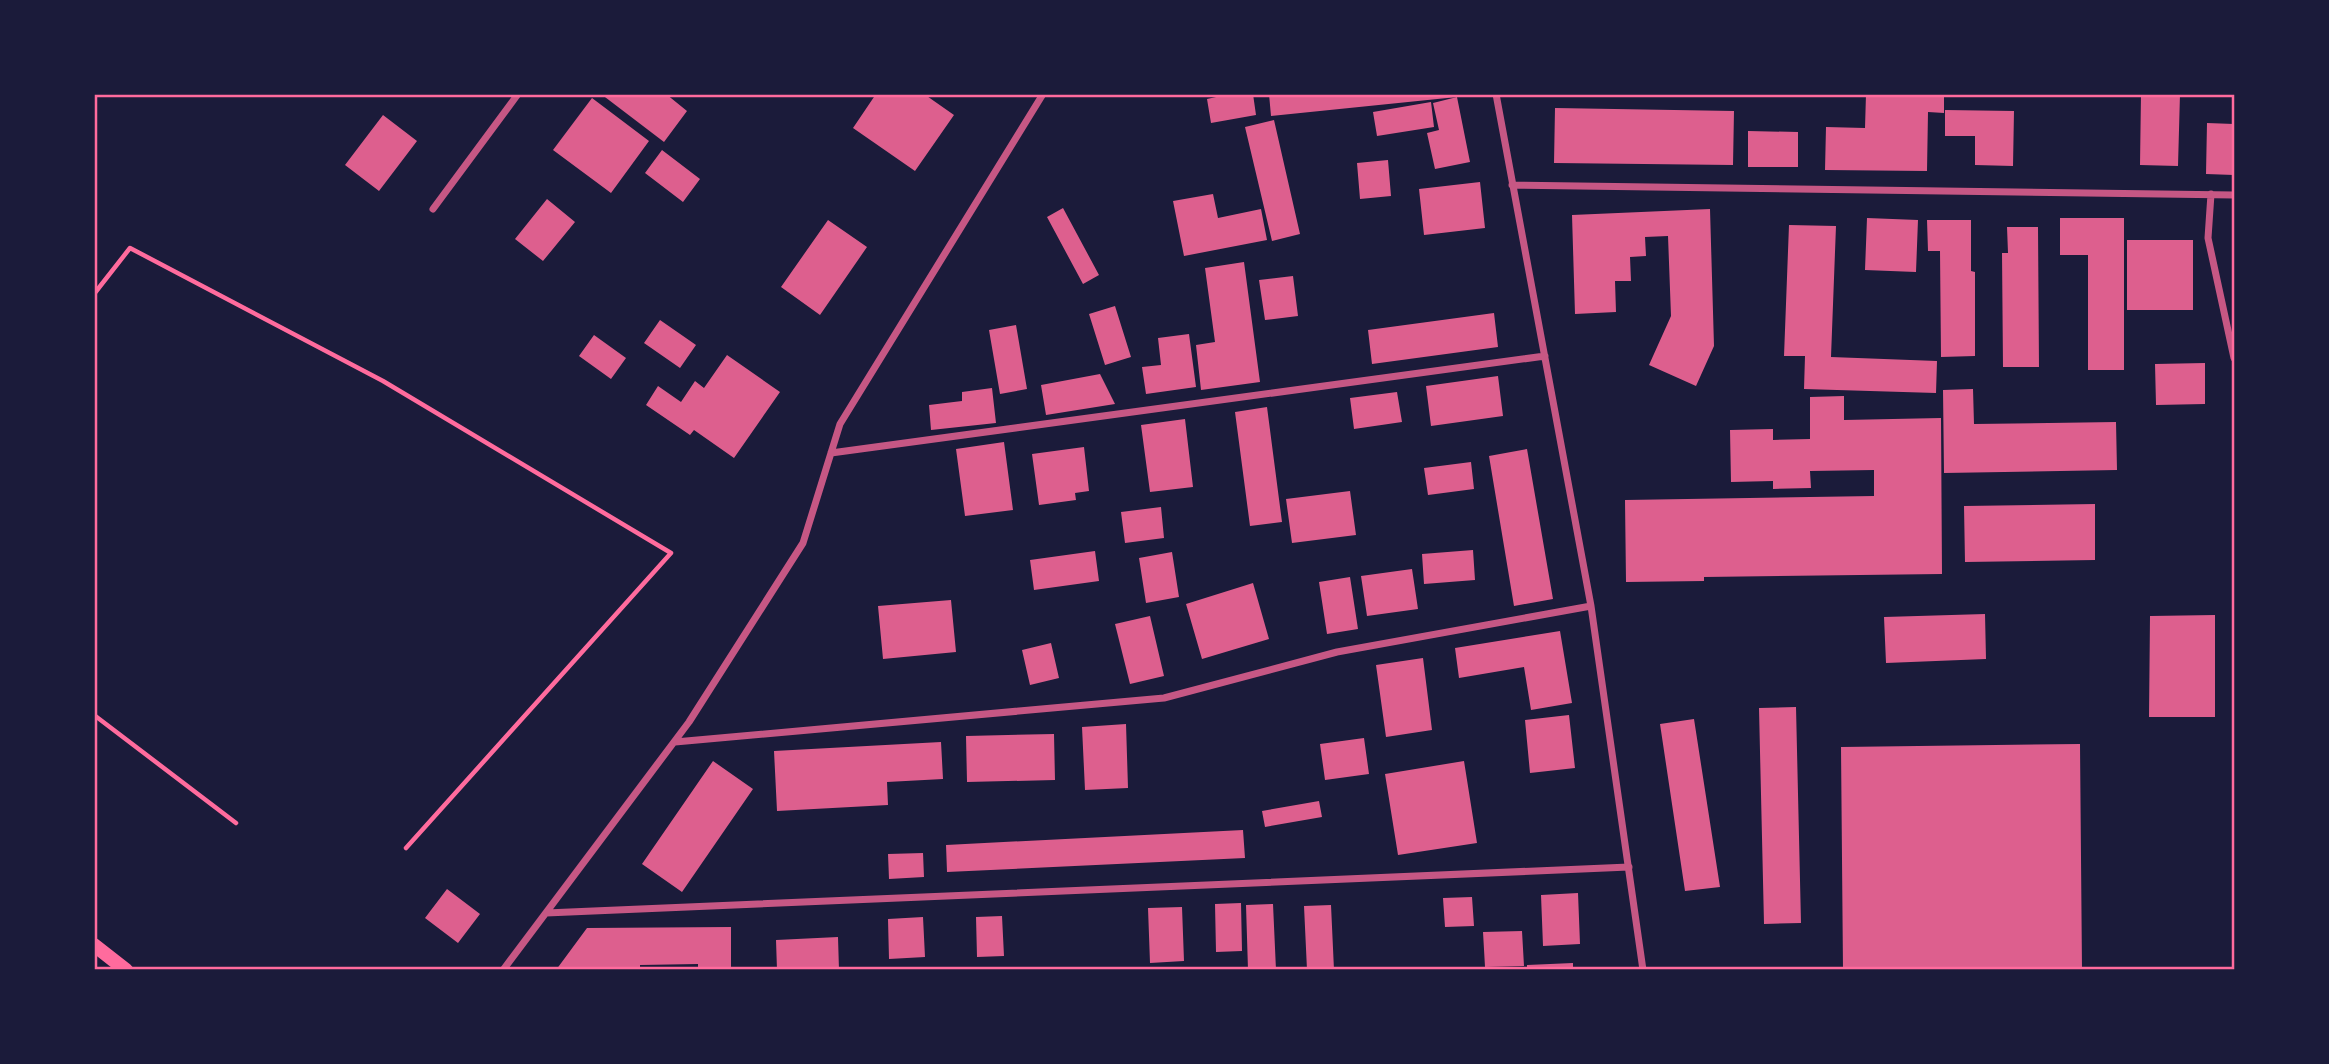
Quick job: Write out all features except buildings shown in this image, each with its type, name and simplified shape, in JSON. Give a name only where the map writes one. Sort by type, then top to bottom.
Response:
[{"type":"main road","points":[[94,945],[126,970]]},
{"type":"street","points":[[433,209],[519,94]]},
{"type":"street","points":[[503,970],[675,741],[803,543],[840,424],[1043,94]]},
{"type":"street","points":[[1496,94],[1591,606],[1643,970]]},
{"type":"street","points":[[1512,185],[2235,195]]},
{"type":"street","points":[[2211,194],[2208,238],[2235,358]]},
{"type":"street","points":[[831,453],[1545,356]]},
{"type":"street","points":[[675,741],[1164,698],[1337,652],[1591,606]]},
{"type":"street","points":[[546,913],[1629,867]]},
{"type":"path","points":[[94,294],[130,248],[383,381],[671,553],[406,848]]},
{"type":"path","points":[[94,715],[236,823]]}]
